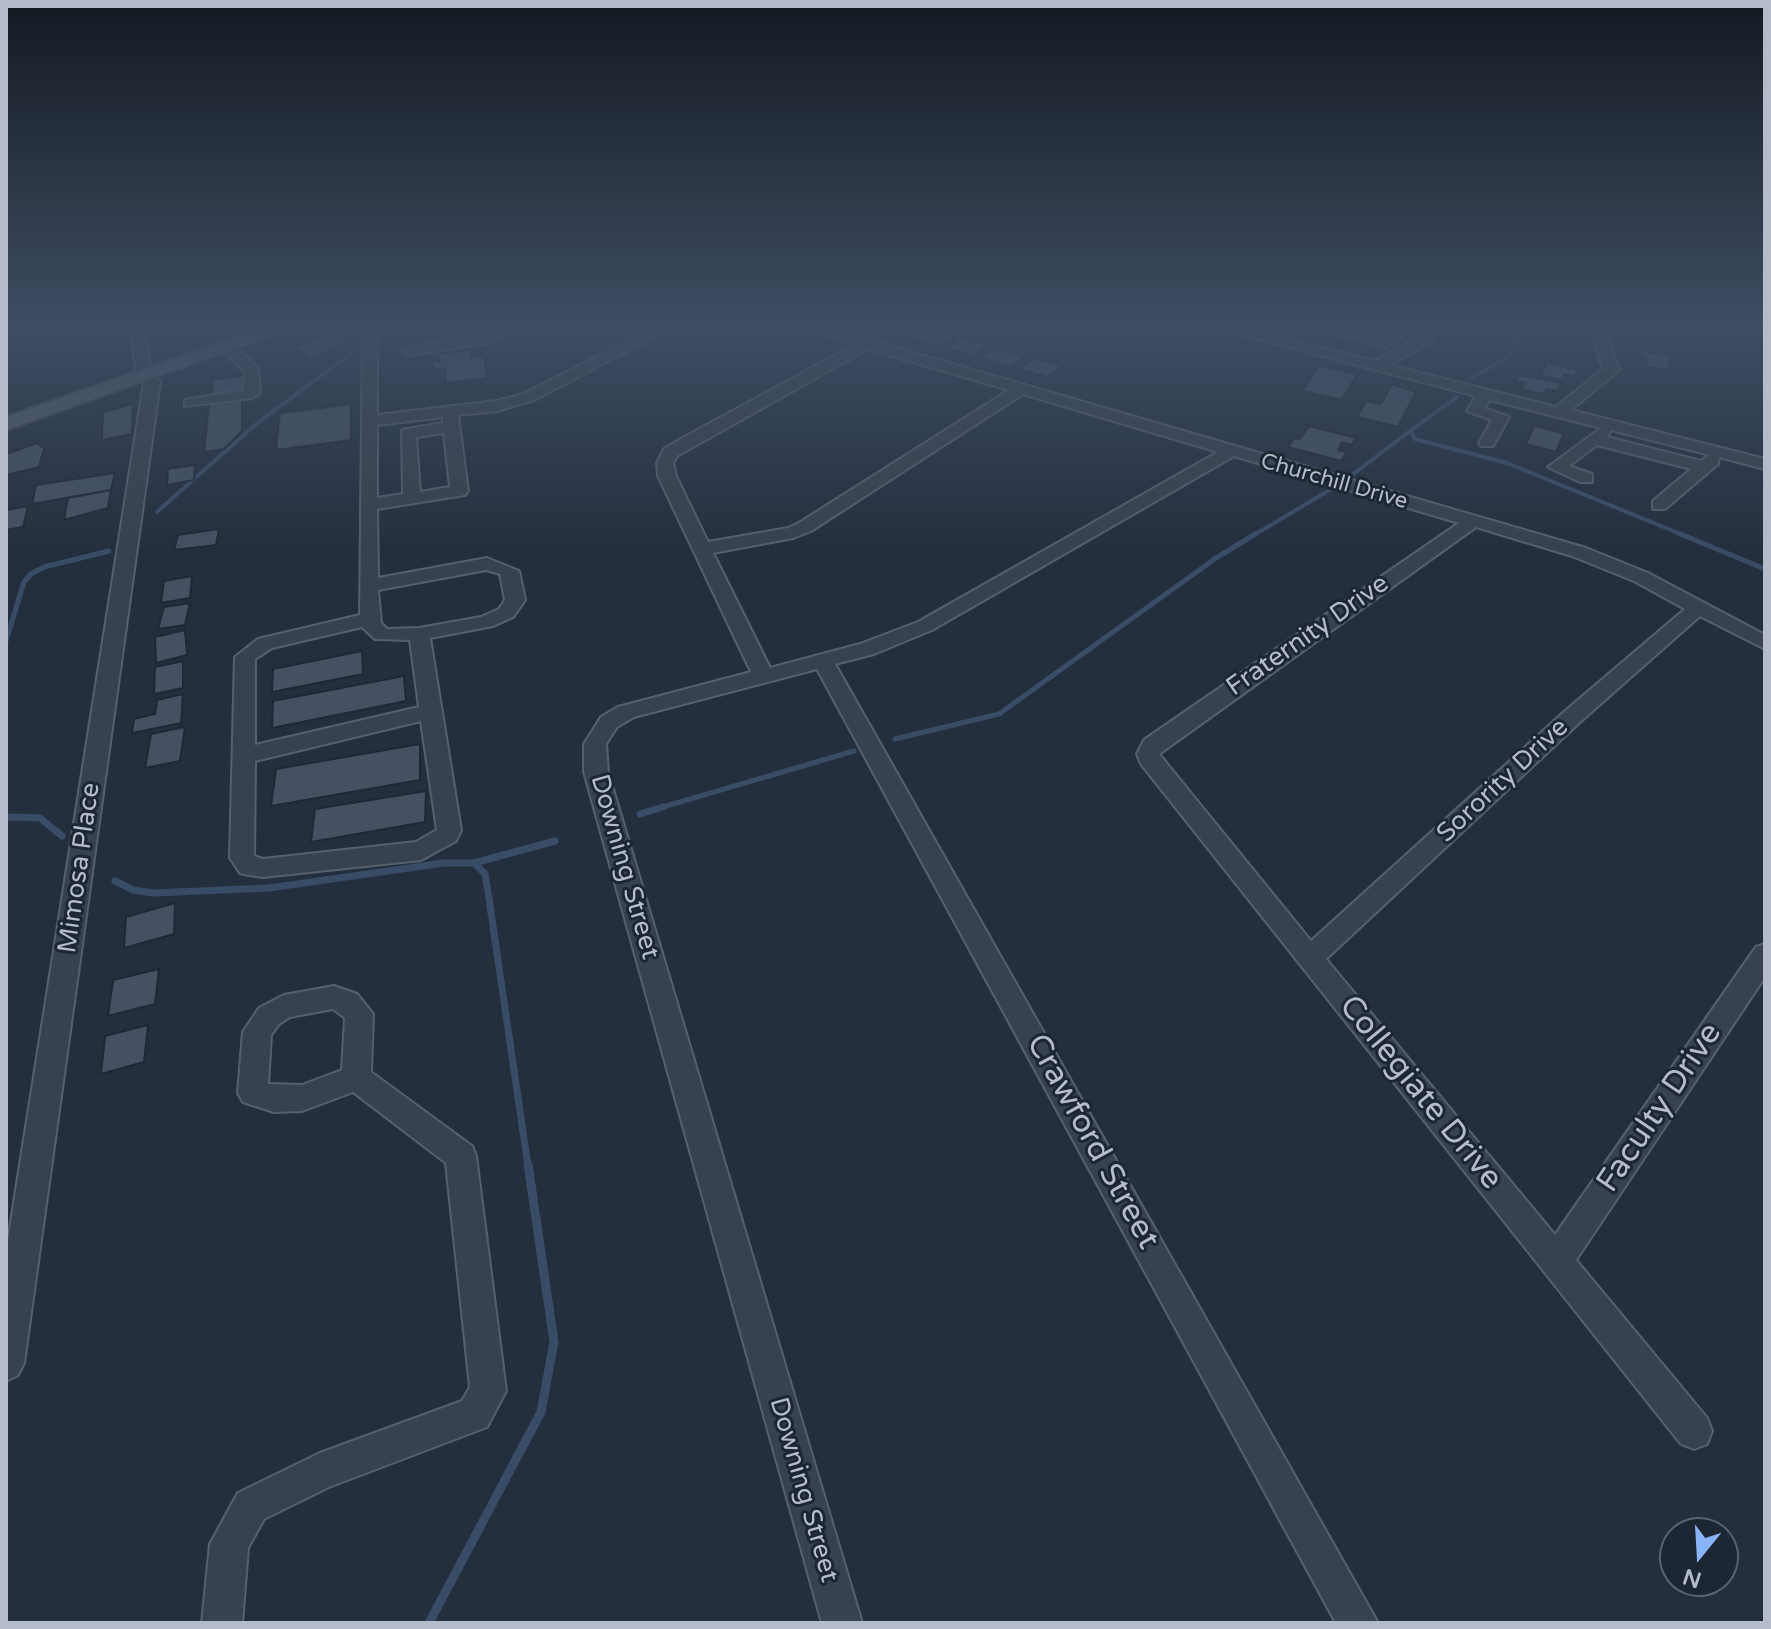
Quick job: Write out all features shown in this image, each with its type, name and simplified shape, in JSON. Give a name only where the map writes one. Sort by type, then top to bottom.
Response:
[{"type":"main road","points":[[6,424],[74,400]]},
{"type":"street","name":"Mimosa Place","points":[[6,1363],[149,400]]},
{"type":"street","points":[[191,403],[209,400]]},
{"type":"street","points":[[368,400],[368,586],[374,631],[382,635],[419,634],[486,622],[506,613],[515,600],[509,571],[497,565],[475,564],[368,586]]},
{"type":"street","points":[[412,498],[408,433],[518,400]]},
{"type":"street","points":[[765,400],[670,453],[665,463],[667,476],[764,677],[867,649],[925,626],[1229,452]]},
{"type":"street","points":[[703,549],[793,533],[1004,400]]},
{"type":"street","name":"Churchill Drive","points":[[1057,400],[1604,560],[1765,643]]},
{"type":"street","points":[[1482,400],[1475,411],[1501,417],[1487,443]]},
{"type":"street","points":[[1513,400],[1765,464]]},
{"type":"street","points":[[1559,412],[1574,400]]},
{"type":"street","points":[[368,421],[451,419]]},
{"type":"street","points":[[368,505],[459,491],[451,419]]},
{"type":"street","points":[[1586,478],[1556,467],[1612,425]]},
{"type":"street","points":[[1594,439],[1704,467]]},
{"type":"street","points":[[1659,505],[1720,453]]},
{"type":"street","name":"Fraternity Drive","points":[[1148,754],[1152,745],[1473,521]]},
{"type":"street","name":"Sorority Drive","points":[[1310,958],[1572,717],[1698,608]]},
{"type":"street","points":[[371,619],[265,643],[250,651],[243,662],[242,858],[249,866],[263,868],[421,851],[443,840],[449,830],[419,634]]},
{"type":"street","name":"Crawford Street","points":[[824,662],[1358,1623]]},
{"type":"street","name":"Downing Street","points":[[764,677],[626,712],[609,722],[594,753],[596,772],[842,1623]]},
{"type":"street","points":[[242,756],[431,712]]},
{"type":"street","name":"Collegiate Drive","points":[[1148,754],[1152,764],[1694,1431]]},
{"type":"street","name":"Faculty Drive","points":[[1556,1261],[1765,955]]},
{"type":"street","points":[[222,1623],[229,1544],[251,1506],[320,1472],[474,1414],[488,1391],[461,1156],[356,1078]]},
{"type":"building","points":[[242,400],[242,431],[224,449],[204,452],[209,404]]},
{"type":"building","points":[[1383,400],[1412,400],[1398,427],[1357,417],[1366,401],[1381,404]]},
{"type":"building","points":[[133,404],[132,434],[102,440],[103,412]]},
{"type":"building","points":[[351,404],[351,440],[276,450],[280,413]]},
{"type":"building","points":[[1309,426],[1357,438],[1351,445],[1342,442],[1338,450],[1347,452],[1341,461],[1288,447],[1294,438],[1300,439]]},
{"type":"building","points":[[1534,426],[1564,433],[1556,452],[1526,444]]},
{"type":"building","points":[[37,443],[44,448],[39,467],[6,475],[6,454]]},
{"type":"building","points":[[195,465],[194,480],[167,485],[168,469]]},
{"type":"building","points":[[115,473],[111,490],[32,504],[36,485]]},
{"type":"building","points":[[111,490],[108,508],[64,520],[68,498]]},
{"type":"building","points":[[28,506],[23,527],[6,530],[6,510]]},
{"type":"building","points":[[219,529],[216,545],[174,550],[178,535]]},
{"type":"building","points":[[192,576],[190,598],[161,603],[164,581]]},
{"type":"building","points":[[190,603],[185,625],[158,629],[164,607]]},
{"type":"building","points":[[185,630],[187,655],[156,663],[155,637]]},
{"type":"building","points":[[362,651],[363,674],[272,692],[273,669]]},
{"type":"building","points":[[183,661],[183,688],[154,694],[155,667]]},
{"type":"building","points":[[404,676],[406,701],[272,728],[273,701]]},
{"type":"building","points":[[183,694],[181,723],[132,733],[134,719],[155,714],[157,700]]},
{"type":"building","points":[[185,727],[180,761],[145,768],[151,734]]},
{"type":"building","points":[[420,744],[420,780],[271,806],[276,769]]},
{"type":"building","points":[[426,791],[425,822],[311,842],[315,809]]},
{"type":"building","points":[[175,903],[174,934],[124,948],[126,917]]},
{"type":"building","points":[[159,969],[155,1004],[108,1016],[113,980]]},
{"type":"building","points":[[148,1025],[144,1062],[101,1074],[105,1036]]},
{"type":"waterway","points":[[157,512],[256,424],[288,400]]},
{"type":"waterway","points":[[1410,431],[1453,400]]},
{"type":"waterway","points":[[1348,478],[1410,431]]},
{"type":"waterway","points":[[1410,431],[1415,439],[1507,463],[1683,535]]},
{"type":"waterway","points":[[1254,535],[1338,485]]},
{"type":"waterway","points":[[895,739],[999,714],[1216,558],[1257,533]]},
{"type":"waterway","points":[[1678,533],[1765,569]]},
{"type":"waterway","points":[[6,641],[24,582],[31,574],[44,567],[109,551]]},
{"type":"waterway","points":[[656,809],[854,751]]},
{"type":"waterway","points":[[640,814],[663,807]]},
{"type":"waterway","points":[[6,817],[40,818],[62,836]]},
{"type":"waterway","points":[[474,863],[555,841]]},
{"type":"waterway","points":[[115,881],[133,890],[154,893],[269,888],[444,863],[474,863]]},
{"type":"waterway","points":[[474,863],[485,874],[487,885],[528,1166]]},
{"type":"waterway","points":[[429,1623],[541,1412],[554,1342],[528,1164]]}]
